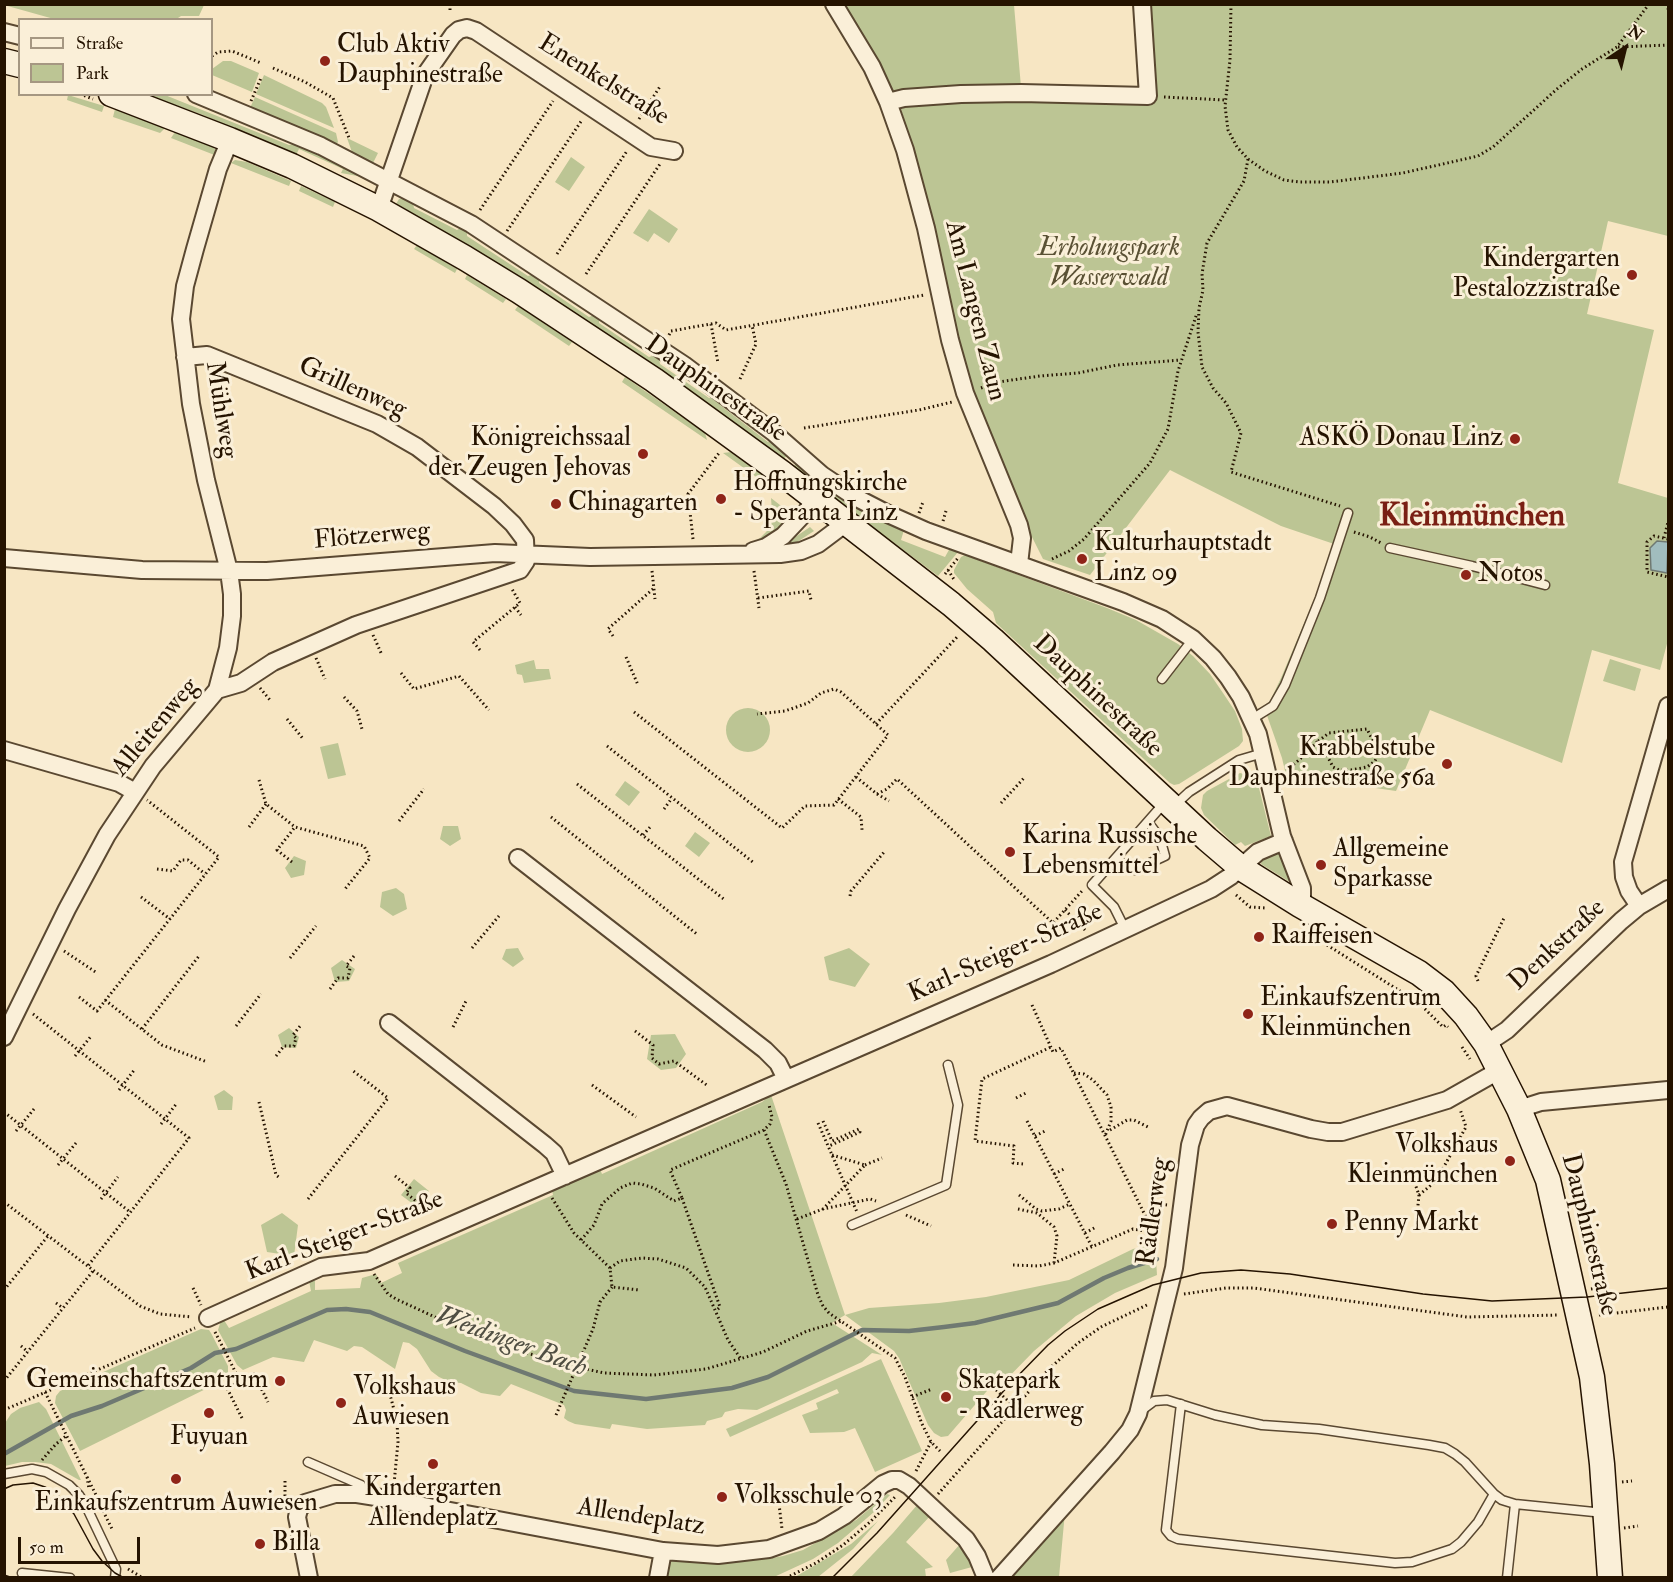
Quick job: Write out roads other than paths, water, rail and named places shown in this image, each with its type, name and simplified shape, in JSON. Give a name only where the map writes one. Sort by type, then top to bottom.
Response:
[{"type":"main road","name":"Dauphinestraße","points":[[106,98],[230,140],[302,171],[379,209],[482,268],[614,353],[711,420],[951,604],[1241,868],[1300,905],[1419,973],[1444,992],[1466,1016],[1486,1044],[1519,1110],[1548,1180],[1588,1353],[1612,1521],[1610,1578]]},
{"type":"street","name":"Am Langen Zaun","points":[[834,4],[893,101],[927,228],[959,397],[1019,525],[1022,538],[1022,554],[1019,564]]},
{"type":"street","points":[[893,101],[961,94],[1148,96],[1142,4]]},
{"type":"street","name":"Enenkelstraße","points":[[379,209],[425,75],[453,35],[459,30],[468,28],[476,31],[651,147],[674,152]]},
{"type":"street","name":"Dauphinestraße","points":[[201,96],[321,146],[471,224],[660,349],[773,432],[822,475],[855,496],[926,531],[1123,602],[1162,619],[1193,639],[1214,658],[1228,677],[1252,719],[1264,753],[1284,842],[1302,888],[1300,905]]},
{"type":"street","name":"Mühlweg","points":[[217,690],[228,648],[232,616],[229,571],[206,480],[191,404],[181,319],[185,286],[218,169],[230,140]]},
{"type":"street","name":"Grillenweg","points":[[186,357],[207,356],[377,424],[407,441],[448,469],[507,518],[525,540],[527,553]]},
{"type":"street","name":"Flötzerweg","points":[[749,561],[783,536],[817,500]]},
{"type":"street","name":"Flötzerweg","points":[[4,558],[141,570],[229,571],[284,571],[453,556],[527,553],[749,561],[801,551],[826,538],[845,521]]},
{"type":"street","name":"Alleitenweg","points":[[4,1037],[89,866],[140,795],[171,743],[217,690],[241,683],[273,662],[356,625],[520,570],[526,561],[527,553]]},
{"type":"street","points":[[1639,906],[1629,891],[1624,877],[1623,862],[1668,706]]},
{"type":"street","points":[[4,750],[119,783],[140,795]]},
{"type":"street","points":[[1241,868],[1258,852],[1284,842]]},
{"type":"street","points":[[518,858],[765,1050],[778,1063],[786,1079]]},
{"type":"street","name":"Karl-Steiger-Straße","points":[[208,1318],[321,1267],[369,1261],[565,1176],[1093,944],[1211,889],[1241,868]]},
{"type":"street","name":"Denkstraße","points":[[1486,1044],[1507,1030],[1639,906],[1668,889]]},
{"type":"street","points":[[389,1023],[545,1145],[554,1154],[565,1176]]},
{"type":"street","name":"Rädlerweg","points":[[999,1578],[1112,1452],[1130,1430],[1138,1414],[1167,1299],[1190,1145],[1196,1125],[1209,1111],[1227,1106],[1311,1129],[1342,1132],[1456,1096],[1500,1070]]},
{"type":"street","points":[[1519,1110],[1541,1102],[1668,1090]]},
{"type":"street","name":"Allendeplatz","points":[[309,1578],[298,1528],[299,1509],[316,1498],[335,1494],[365,1495],[663,1551],[718,1555],[741,1553],[784,1544],[819,1532],[892,1480],[899,1480],[906,1484],[966,1539],[977,1556],[986,1578]]},
{"type":"street","points":[[658,1578],[663,1551]]},
{"type":"lane","points":[[1252,719],[1270,710],[1282,692],[1320,598],[1348,513]]},
{"type":"lane","points":[[1390,548],[1545,585]]},
{"type":"lane","points":[[1162,679],[1193,639]]},
{"type":"lane","points":[[1125,929],[1114,907],[1092,885],[1148,822],[1170,804],[1239,760],[1264,753]]},
{"type":"lane","points":[[1115,859],[1135,870],[1165,856],[1160,838],[1148,822]]},
{"type":"lane","points":[[852,1226],[946,1185],[958,1105],[948,1065]]},
{"type":"lane","points":[[1138,1414],[1154,1401],[1167,1400],[1215,1415],[1262,1425],[1319,1429],[1445,1448],[1465,1462],[1502,1500],[1612,1521]]},
{"type":"lane","points":[[1181,1404],[1166,1530],[1171,1536],[1179,1539],[1395,1563],[1412,1562],[1452,1549],[1461,1542],[1478,1521],[1494,1494]]},
{"type":"lane","points":[[308,1462],[361,1485],[365,1495]]},
{"type":"lane","points":[[4,1474],[35,1470],[58,1477],[79,1495],[116,1569],[116,1578]]},
{"type":"lane","points":[[1507,1578],[1515,1504]]},
{"type":"lane","points":[[22,1573],[70,1578]]},
{"type":"water","points":[[1657,541],[1668,542],[1667,573],[1651,570],[1650,548]]},
{"type":"waterway","name":"Weidinger Bach","points":[[4,1454],[71,1416],[102,1406],[191,1368],[215,1353],[236,1349],[327,1310],[346,1309],[370,1312],[465,1351],[574,1391],[646,1399],[732,1388],[768,1377],[862,1330],[909,1331],[975,1323],[1058,1303],[1104,1278],[1157,1259]]},
{"type":"tram line","points":[[832,1578],[877,1533],[1009,1385],[1048,1345],[1098,1309],[1153,1285],[1201,1273],[1241,1270],[1290,1274],[1423,1294],[1492,1301],[1587,1297],[1668,1288]]},
{"type":"tram line","points":[[4,1489],[13,1485],[33,1483],[57,1494],[74,1514],[102,1561],[124,1578]]},
{"type":"tram line","points":[[4,1575],[13,1578]]},
{"type":"place","name":"Club Aktiv Dauphinestraße","points":[[325,61]]},
{"type":"place","name":"Kindergarten Pestalozzistraße","points":[[1632,275]]},
{"type":"place","name":"ASKÖ Donau Linz","points":[[1515,439]]},
{"type":"place","name":"Königreichssaal der Zeugen Jehovas","points":[[643,454]]},
{"type":"place","name":"Hoffnungskirche - Speranta Linz","points":[[721,499]]},
{"type":"place","name":"Chinagarten","points":[[556,504]]},
{"type":"place","name":"Kulturhauptstadt Linz 09","points":[[1082,559]]},
{"type":"place","name":"Notos","points":[[1466,575]]},
{"type":"place","name":"Krabbelstube Dauphinestraße 56a","points":[[1447,764]]},
{"type":"place","name":"Karina Russische Lebensmittel","points":[[1010,852]]},
{"type":"place","name":"Allgemeine Sparkasse","points":[[1321,865]]},
{"type":"place","name":"Raiffeisen","points":[[1259,937]]},
{"type":"place","name":"Einkaufszentrum Kleinmünchen","points":[[1248,1014]]},
{"type":"place","name":"Volkshaus Kleinmünchen","points":[[1510,1161]]},
{"type":"place","name":"Penny Markt","points":[[1332,1224]]},
{"type":"place","name":"Gemeinschaftszentrum","points":[[280,1381]]},
{"type":"place","name":"Skatepark - Rädlerweg","points":[[946,1397]]},
{"type":"place","name":"Volkshaus Auwiesen","points":[[341,1403]]},
{"type":"place","name":"Fuyuan","points":[[209,1413]]},
{"type":"place","name":"Kindergarten Allendeplatz","points":[[433,1464]]},
{"type":"place","name":"Einkaufszentrum Auwiesen","points":[[176,1479]]},
{"type":"place","name":"Volksschule 03","points":[[722,1497]]},
{"type":"place","name":"Billa","points":[[260,1544]]},
{"type":"district","name":"Kleinmünchen","points":[[1472,518]]},
{"type":"park label","name":"Erholungspark Wasserwald","points":[[1109,264]]}]
